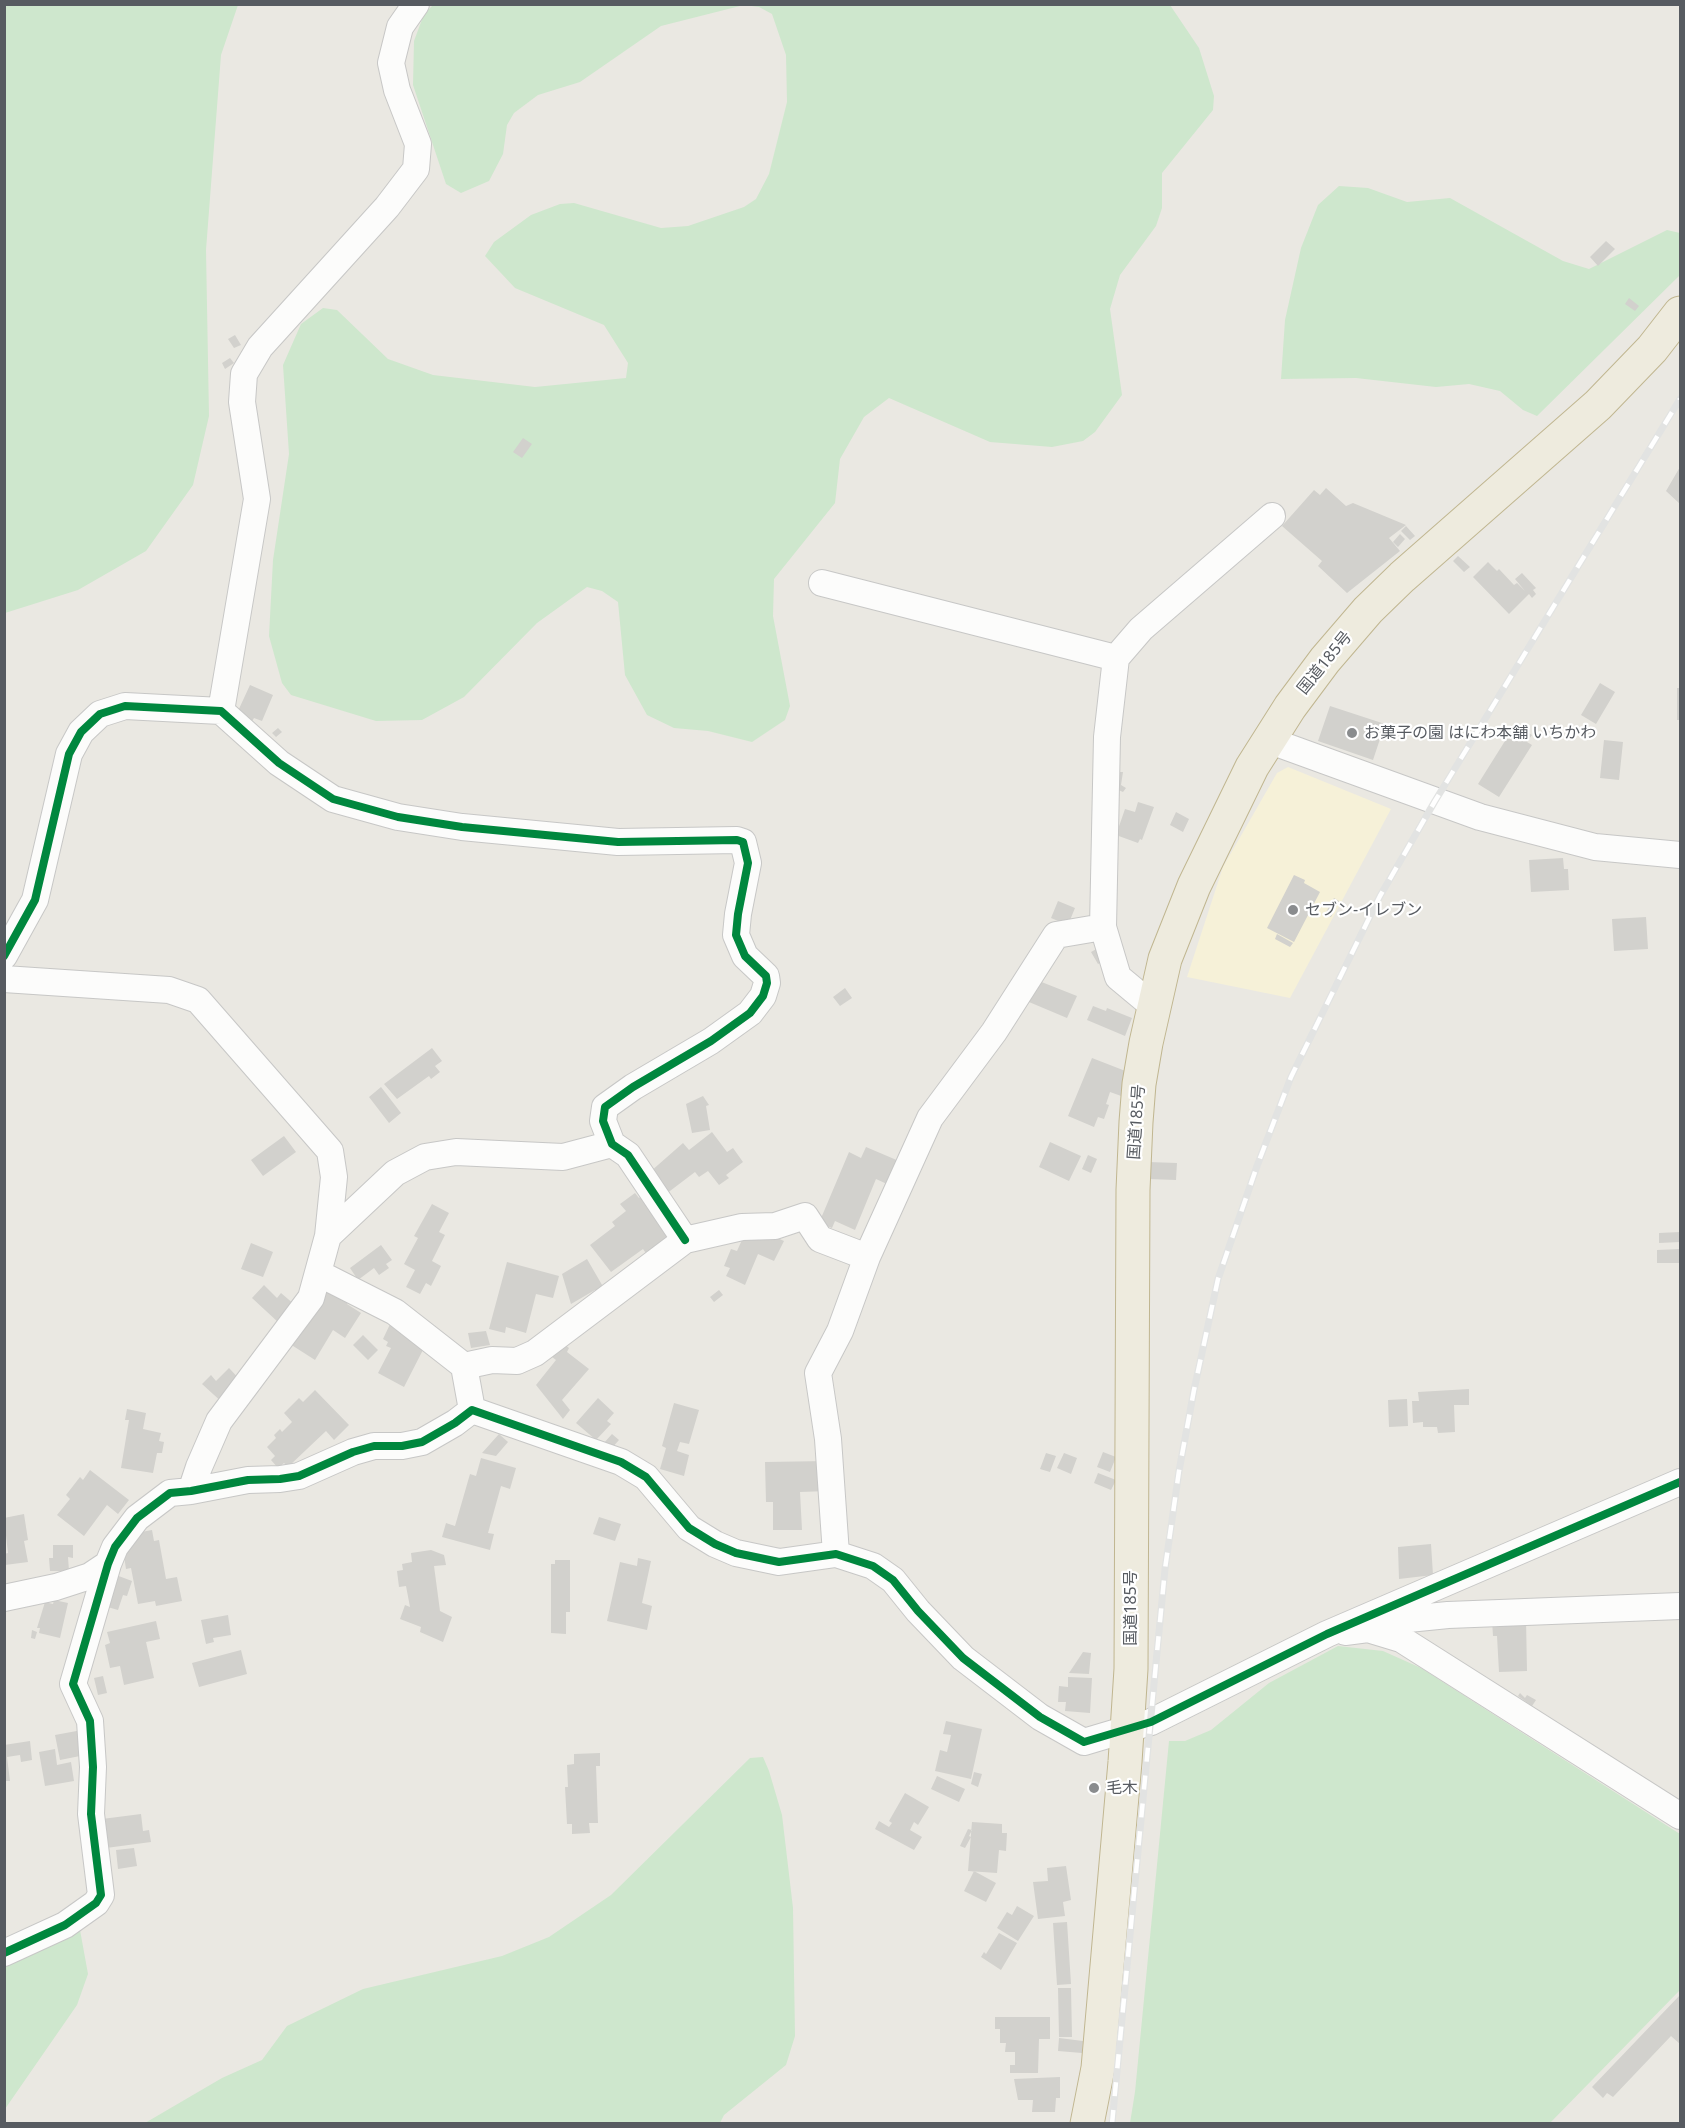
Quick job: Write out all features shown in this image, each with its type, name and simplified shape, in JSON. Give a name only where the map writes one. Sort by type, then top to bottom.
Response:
[{"type":"highway","name":"国道185号","points":[[1087,2124],[1098,2068],[1131,1669],[1133,1190],[1139,1084],[1165,959],[1222,824],[1252,767],[1290,707],[1325,660],[1368,610],[1402,577],[1598,405],[1652,349],[1680,313]]},
{"type":"street","points":[[221,711],[257,499],[242,402],[244,374],[261,346],[387,207],[416,169],[418,144],[397,90],[391,63],[400,27],[416,4]]},
{"type":"street","points":[[1154,1007],[1118,977],[1103,927],[1107,737],[1116,658],[1141,629],[1272,516]]},
{"type":"street","points":[[822,583],[1116,658]]},
{"type":"street","points":[[4,956],[35,900],[69,754],[81,732],[100,714],[125,706],[221,711],[279,763],[333,799],[398,817],[462,827],[618,842],[736,840],[743,842],[748,863],[736,935],[745,956],[766,976],[763,996],[750,1013],[711,1041],[633,1087],[605,1107],[603,1121],[612,1144],[628,1155],[685,1240]]},
{"type":"street","points":[[1268,740],[1480,817],[1595,847],[1680,855]]},
{"type":"street","points":[[836,1554],[828,1439],[818,1373],[840,1331],[867,1257],[930,1118],[994,1032],[1056,935],[1103,927]]},
{"type":"street","points":[[4,979],[169,990],[198,1000],[330,1151],[334,1177],[328,1236],[311,1298],[219,1421],[191,1491]]},
{"type":"street","points":[[328,1236],[395,1173],[425,1157],[456,1152],[564,1156],[612,1144]]},
{"type":"street","points":[[464,1366],[492,1359],[517,1361],[536,1353],[685,1240],[742,1227],[775,1226],[805,1216],[820,1239],[867,1257]]},
{"type":"street","points":[[318,1273],[395,1312],[464,1366],[472,1410]]},
{"type":"street","points":[[472,1410],[621,1462],[646,1477],[689,1528],[715,1544],[736,1552],[779,1562],[836,1554],[873,1566],[893,1580],[918,1611],[963,1658],[1040,1717],[1084,1742],[1151,1722],[1327,1634],[1680,1482]]},
{"type":"street","points":[[4,1953],[65,1925],[96,1903],[101,1894],[91,1814],[93,1767],[90,1720],[73,1684],[108,1564],[116,1547],[137,1518],[170,1493],[248,1480],[299,1476],[352,1452],[374,1446],[402,1446],[422,1442],[472,1410]]},
{"type":"street","points":[[4,1598],[56,1587],[90,1576],[108,1564]]},
{"type":"street","points":[[1375,1615],[1398,1620],[1448,1615],[1680,1606]]},
{"type":"street","points":[[1327,1634],[1368,1629],[1401,1639],[1680,1816]]},
{"type":"shaded area","points":[[1288,767],[1391,809],[1290,998],[1187,977],[1223,867],[1277,773]]},
{"type":"green space","points":[[5,4],[238,5],[221,55],[206,250],[209,416],[193,485],[146,551],[78,590],[5,613]]},
{"type":"green space","points":[[433,5],[744,5],[661,26],[580,82],[538,95],[514,113],[507,125],[503,154],[489,181],[461,193],[446,184],[413,85],[414,41],[424,14]]},
{"type":"green space","points":[[744,5],[1170,5],[1199,48],[1214,96],[1213,110],[1162,173],[1162,208],[1156,226],[1120,275],[1110,309],[1122,395],[1095,432],[1083,441],[1052,447],[990,442],[889,398],[864,417],[840,459],[835,503],[774,579],[773,616],[790,706],[785,720],[752,742],[708,731],[674,728],[647,715],[625,675],[618,602],[602,591],[587,587],[537,623],[464,697],[422,720],[376,721],[291,695],[282,683],[269,636],[273,560],[289,454],[283,365],[301,324],[323,308],[337,310],[388,359],[433,375],[535,387],[626,378],[628,363],[604,325],[515,288],[485,256],[494,242],[531,215],[560,204],[574,203],[661,228],[688,226],[744,207],[756,199],[769,174],[787,102],[786,55],[772,14],[759,7]]},
{"type":"green space","points":[[1339,186],[1368,188],[1407,202],[1450,198],[1563,261],[1589,269],[1667,230],[1680,233],[1679,276],[1537,416],[1523,410],[1500,391],[1469,384],[1436,387],[1356,378],[1281,379],[1285,320],[1301,248],[1318,205]]},
{"type":"green space","points":[[1338,1646],[1383,1651],[1421,1668],[1680,1834],[1680,1990],[1550,2123],[1130,2123],[1135,2092],[1169,1741],[1185,1741],[1211,1730],[1269,1683]]},
{"type":"green space","points":[[763,1757],[782,1815],[793,1908],[795,2036],[786,2065],[724,2115],[720,2123],[145,2123],[222,2078],[262,2060],[287,2026],[363,1989],[502,1956],[549,1937],[611,1895],[750,1758]]},
{"type":"green space","points":[[80,1930],[88,1974],[77,2005],[5,2109],[5,1964]]},
{"type":"building","points":[[1606,241],[1615,249],[1598,266],[1590,257]]},
{"type":"building","points":[[1629,298],[1639,306],[1635,311],[1625,304]]},
{"type":"building","points":[[235,335],[241,345],[234,348],[228,339]]},
{"type":"building","points":[[230,358],[234,363],[225,369],[222,363]]},
{"type":"building","points":[[523,438],[532,444],[522,458],[513,452]]},
{"type":"building","points":[[1680,467],[1680,504],[1666,491]]},
{"type":"building","points":[[1326,488],[1346,506],[1353,503],[1406,525],[1389,538],[1400,551],[1347,593],[1318,566],[1322,561],[1282,526],[1314,490],[1320,495]]},
{"type":"building","points":[[1406,526],[1415,536],[1410,540],[1401,531]]},
{"type":"building","points":[[1400,534],[1405,539],[1398,547],[1393,542]]},
{"type":"building","points":[[1458,556],[1470,567],[1464,572],[1453,561]]},
{"type":"building","points":[[1488,562],[1497,571],[1499,569],[1514,585],[1517,583],[1525,591],[1515,579],[1522,573],[1536,588],[1533,590],[1536,594],[1532,598],[1529,594],[1509,614],[1473,577]]},
{"type":"building","points":[[1600,683],[1615,692],[1596,724],[1581,715]]},
{"type":"building","points":[[250,685],[273,695],[262,721],[254,718],[250,725],[238,711]]},
{"type":"building","points":[[1677,688],[1680,688],[1680,720],[1677,720]]},
{"type":"building","name":"お菓子の園 はにわ本舗 いちかわ","points":[[1330,706],[1385,724],[1373,760],[1318,741]]},
{"type":"building","points":[[1515,725],[1532,735],[1527,742],[1532,745],[1499,797],[1478,784]]},
{"type":"building","points":[[278,728],[282,732],[276,737],[272,733]]},
{"type":"building","points":[[1604,740],[1623,742],[1619,780],[1600,778]]},
{"type":"building","points":[[1115,772],[1123,772],[1121,785],[1126,788],[1123,792],[1114,788]]},
{"type":"building","points":[[1138,802],[1154,807],[1142,840],[1140,839],[1138,843],[1116,835],[1125,809],[1135,812]]},
{"type":"building","points":[[1176,812],[1189,819],[1183,832],[1170,825]]},
{"type":"building","points":[[1563,858],[1564,869],[1568,869],[1569,890],[1531,892],[1529,860]]},
{"type":"building","name":"セブン-イレブン","points":[[1294,875],[1305,880],[1304,883],[1320,892],[1294,942],[1267,928]]},
{"type":"building","points":[[1334,898],[1339,901],[1331,917],[1325,914]]},
{"type":"building","points":[[1058,901],[1075,908],[1068,925],[1051,918]]},
{"type":"building","points":[[1646,917],[1648,949],[1614,951],[1612,919]]},
{"type":"building","points":[[1277,934],[1293,943],[1290,947],[1275,939]]},
{"type":"building","points":[[1100,947],[1107,960],[1098,964],[1091,952]]},
{"type":"building","points":[[1039,981],[1077,996],[1067,1018],[1029,1002]]},
{"type":"building","points":[[845,988],[852,998],[840,1006],[833,997]]},
{"type":"building","points":[[1093,1006],[1106,1011],[1107,1008],[1132,1018],[1125,1036],[1087,1020]]},
{"type":"building","points":[[432,1048],[442,1061],[435,1066],[440,1072],[431,1079],[429,1076],[397,1099],[384,1084]]},
{"type":"building","points":[[1092,1058],[1128,1072],[1124,1097],[1110,1092],[1106,1104],[1109,1105],[1104,1119],[1098,1117],[1094,1127],[1068,1116]]},
{"type":"building","points":[[381,1087],[401,1113],[389,1123],[369,1097]]},
{"type":"building","points":[[703,1096],[709,1105],[706,1106],[710,1130],[692,1133],[686,1104]]},
{"type":"building","points":[[712,1132],[727,1152],[733,1148],[743,1162],[726,1175],[729,1178],[719,1185],[708,1171],[699,1177],[695,1172],[666,1194],[650,1172],[683,1143],[689,1150]]},
{"type":"building","points":[[284,1136],[296,1152],[263,1176],[251,1160]]},
{"type":"building","points":[[1050,1142],[1081,1156],[1069,1181],[1039,1167]]},
{"type":"building","points":[[866,1147],[906,1164],[887,1184],[876,1179],[855,1230],[835,1221],[832,1228],[819,1223],[849,1152],[861,1158]]},
{"type":"building","points":[[1088,1155],[1097,1159],[1091,1173],[1082,1169]]},
{"type":"building","points":[[1148,1162],[1177,1163],[1176,1180],[1148,1179]]},
{"type":"building","points":[[646,1192],[675,1241],[650,1259],[643,1249],[611,1272],[590,1245],[615,1226],[612,1222],[626,1211],[620,1204],[635,1193],[639,1198]]},
{"type":"building","points":[[432,1204],[449,1213],[439,1232],[445,1235],[432,1261],[441,1266],[431,1286],[426,1283],[420,1294],[406,1287],[415,1270],[404,1264],[418,1238],[414,1236]]},
{"type":"building","points":[[746,1231],[763,1231],[784,1241],[774,1261],[758,1254],[745,1285],[726,1276],[730,1268],[724,1266],[731,1249],[737,1251]]},
{"type":"building","points":[[1680,1232],[1680,1242],[1659,1243],[1659,1233]]},
{"type":"building","points":[[251,1243],[273,1252],[263,1277],[241,1269]]},
{"type":"building","points":[[381,1245],[392,1260],[386,1264],[389,1268],[379,1275],[374,1268],[358,1280],[350,1268]]},
{"type":"building","points":[[1680,1249],[1680,1263],[1657,1263],[1657,1250]]},
{"type":"building","points":[[587,1259],[605,1290],[599,1295],[595,1290],[571,1304],[562,1274]]},
{"type":"building","points":[[507,1262],[559,1276],[553,1298],[536,1294],[526,1333],[506,1327],[505,1333],[489,1329]]},
{"type":"building","points":[[264,1285],[277,1298],[281,1293],[295,1305],[279,1323],[252,1298]]},
{"type":"building","points":[[326,1286],[349,1300],[347,1304],[361,1313],[345,1338],[333,1330],[315,1360],[290,1344]]},
{"type":"building","points":[[719,1290],[723,1295],[714,1302],[710,1297]]},
{"type":"building","points":[[392,1320],[426,1344],[404,1387],[378,1373],[391,1348],[386,1346],[388,1342],[383,1339]]},
{"type":"building","points":[[486,1331],[490,1345],[471,1348],[468,1333]]},
{"type":"building","points":[[363,1335],[378,1350],[368,1360],[353,1345]]},
{"type":"building","points":[[563,1343],[569,1348],[567,1352],[589,1369],[562,1400],[570,1410],[563,1419],[536,1385],[556,1360],[552,1357]]},
{"type":"building","points":[[229,1368],[244,1384],[224,1404],[202,1384],[211,1375],[216,1381]]},
{"type":"building","points":[[1469,1389],[1469,1405],[1454,1405],[1455,1432],[1438,1433],[1437,1427],[1423,1427],[1423,1422],[1413,1423],[1412,1401],[1419,1401],[1418,1392]]},
{"type":"building","points":[[315,1390],[349,1425],[334,1440],[326,1431],[288,1467],[284,1463],[278,1468],[271,1460],[275,1456],[267,1447],[276,1438],[274,1435],[280,1429],[282,1432],[292,1422],[284,1413],[299,1398],[303,1402]]},
{"type":"building","points":[[598,1398],[614,1413],[607,1421],[611,1424],[596,1440],[576,1423]]},
{"type":"building","points":[[1407,1399],[1408,1426],[1389,1427],[1388,1400]]},
{"type":"building","points":[[674,1403],[699,1410],[689,1444],[680,1442],[677,1451],[689,1455],[684,1476],[660,1469],[666,1448],[662,1446]]},
{"type":"building","points":[[127,1409],[146,1413],[143,1429],[161,1433],[159,1441],[164,1442],[162,1453],[157,1453],[153,1473],[121,1468],[129,1420],[125,1420]]},
{"type":"building","points":[[499,1434],[508,1442],[496,1456],[482,1453]]},
{"type":"building","points":[[612,1434],[619,1440],[610,1450],[603,1444]]},
{"type":"building","points":[[1103,1452],[1116,1457],[1110,1472],[1097,1467]]},
{"type":"building","points":[[1046,1453],[1056,1456],[1050,1472],[1040,1469]]},
{"type":"building","points":[[1064,1453],[1077,1458],[1071,1474],[1057,1468]]},
{"type":"building","points":[[481,1458],[516,1468],[510,1489],[501,1486],[488,1533],[494,1534],[490,1550],[442,1537],[446,1523],[455,1526],[470,1474],[476,1476]]},
{"type":"building","points":[[827,1461],[828,1491],[800,1492],[802,1530],[773,1530],[773,1502],[766,1502],[765,1462]]},
{"type":"building","points":[[90,1470],[129,1500],[118,1514],[107,1505],[84,1536],[57,1515],[70,1499],[66,1495],[80,1477],[83,1480]]},
{"type":"building","points":[[1098,1473],[1116,1480],[1111,1490],[1094,1483]]},
{"type":"building","points":[[24,1514],[28,1540],[24,1541],[28,1562],[5,1565],[4,1554],[8,1553],[4,1518]]},
{"type":"building","points":[[599,1517],[621,1524],[615,1541],[593,1534]]},
{"type":"building","points":[[152,1530],[154,1541],[159,1540],[166,1579],[177,1577],[182,1601],[156,1606],[155,1601],[138,1604],[131,1568],[126,1569],[124,1556],[136,1533]]},
{"type":"building","points":[[1431,1544],[1433,1575],[1399,1579],[1398,1547]]},
{"type":"building","points":[[53,1545],[73,1545],[73,1558],[68,1557],[69,1571],[50,1571],[49,1558],[53,1558]]},
{"type":"building","points":[[431,1550],[444,1555],[446,1565],[434,1566],[440,1611],[452,1617],[443,1642],[420,1632],[421,1627],[400,1619],[405,1605],[410,1607],[406,1586],[399,1587],[397,1571],[403,1570],[402,1564],[412,1562],[411,1553]]},
{"type":"building","points":[[638,1558],[651,1561],[642,1603],[652,1606],[647,1630],[607,1621],[620,1562],[637,1566]]},
{"type":"building","points":[[555,1560],[570,1560],[570,1612],[566,1612],[566,1634],[551,1633],[551,1564],[555,1564]]},
{"type":"building","points":[[116,1575],[132,1581],[127,1596],[123,1595],[118,1610],[104,1606]]},
{"type":"building","points":[[54,1600],[68,1603],[60,1638],[39,1633],[40,1628],[37,1628],[45,1602],[53,1604]]},
{"type":"building","points":[[228,1615],[231,1635],[213,1638],[214,1642],[206,1644],[201,1620]]},
{"type":"building","points":[[1526,1619],[1527,1671],[1499,1672],[1497,1636],[1493,1636],[1492,1620]]},
{"type":"building","points":[[156,1621],[160,1639],[146,1642],[154,1678],[124,1685],[120,1666],[110,1668],[105,1645],[110,1643],[107,1632]]},
{"type":"building","points":[[32,1630],[37,1632],[35,1639],[31,1638]]},
{"type":"building","points":[[241,1650],[247,1674],[199,1687],[192,1663]]},
{"type":"building","points":[[1083,1652],[1091,1653],[1089,1674],[1069,1673]]},
{"type":"building","points":[[103,1676],[107,1693],[98,1695],[94,1678]]},
{"type":"building","points":[[1068,1677],[1092,1678],[1090,1713],[1065,1711],[1066,1702],[1058,1702],[1059,1686],[1068,1687]]},
{"type":"building","points":[[1520,1693],[1525,1698],[1527,1695],[1536,1700],[1532,1706],[1518,1696]]},
{"type":"building","points":[[946,1721],[982,1729],[971,1779],[935,1771],[940,1750],[947,1752],[951,1735],[943,1734]]},
{"type":"building","points":[[82,1730],[86,1751],[79,1752],[80,1756],[60,1760],[55,1735]]},
{"type":"building","points":[[30,1741],[32,1760],[21,1762],[20,1755],[7,1757],[10,1781],[4,1781],[4,1745]]},
{"type":"building","points":[[55,1749],[57,1765],[71,1762],[74,1781],[45,1786],[39,1752]]},
{"type":"building","points":[[600,1753],[600,1766],[596,1766],[598,1823],[589,1823],[590,1833],[572,1834],[572,1824],[567,1824],[565,1787],[568,1787],[567,1765],[574,1764],[574,1754]]},
{"type":"building","points":[[974,1772],[982,1774],[978,1787],[971,1784]]},
{"type":"building","points":[[937,1776],[965,1789],[959,1802],[931,1789]]},
{"type":"building","points":[[905,1793],[929,1807],[918,1825],[914,1822],[910,1830],[922,1837],[914,1850],[875,1829],[879,1821],[889,1827],[892,1823],[889,1821]]},
{"type":"building","points":[[141,1814],[143,1831],[149,1830],[151,1842],[106,1848],[102,1819]]},
{"type":"building","points":[[972,1822],[1002,1824],[1002,1833],[1007,1833],[1006,1851],[999,1850],[997,1873],[968,1871]]},
{"type":"building","points":[[968,1829],[972,1830],[969,1836],[971,1837],[965,1848],[960,1846]]},
{"type":"building","points":[[134,1848],[137,1866],[118,1869],[116,1850]]},
{"type":"building","points":[[1066,1866],[1071,1900],[1063,1902],[1065,1916],[1038,1919],[1033,1882],[1048,1881],[1047,1868]]},
{"type":"building","points":[[974,1871],[996,1883],[986,1902],[964,1891]]},
{"type":"building","points":[[1017,1906],[1034,1916],[1018,1941],[997,1928],[1007,1912],[1012,1915]]},
{"type":"building","points":[[1067,1922],[1071,1984],[1057,1985],[1053,1923]]},
{"type":"building","points":[[999,1933],[1017,1943],[1001,1970],[981,1957],[984,1952],[986,1954]]},
{"type":"building","points":[[1058,1988],[1071,1988],[1072,2037],[1059,2037]]},
{"type":"building","points":[[1680,1995],[1680,2044],[1671,2036],[1613,2097],[1607,2093],[1603,2098],[1592,2087]]},
{"type":"building","points":[[995,2017],[1050,2017],[1050,2039],[1039,2039],[1038,2073],[1010,2073],[1010,2065],[1015,2065],[1015,2052],[1005,2052],[1006,2043],[1000,2043],[1000,2029],[995,2029]]},
{"type":"building","points":[[1059,2038],[1083,2041],[1082,2053],[1058,2051]]},
{"type":"building","points":[[1060,2077],[1060,2098],[1056,2098],[1055,2112],[1032,2112],[1033,2100],[1018,2100],[1014,2079]]},
{"type":"railway","points":[[1112,2124],[1165,1569],[1179,1471],[1218,1279],[1291,1077],[1380,896],[1435,801],[1680,399]]},
{"type":"cycle path","points":[[4,956],[35,900],[69,754],[81,732],[100,714],[125,706],[221,711],[279,763],[333,799],[398,817],[462,827],[618,842],[737,840],[743,842],[748,863],[736,935],[745,956],[766,976],[767,983],[763,996],[750,1013],[711,1041],[633,1087],[605,1107],[603,1121],[612,1144],[628,1155],[685,1240]]},
{"type":"cycle path","points":[[4,1953],[65,1925],[96,1903],[101,1895],[91,1814],[93,1767],[90,1721],[73,1684],[115,1547],[137,1518],[170,1493],[248,1480],[299,1476],[353,1452],[374,1446],[402,1446],[422,1442],[472,1410],[621,1462],[646,1477],[689,1528],[715,1544],[736,1553],[779,1562],[836,1554],[873,1566],[893,1580],[918,1611],[963,1658],[1040,1717],[1084,1742],[1151,1722],[1327,1634],[1680,1482]]},
{"type":"place","name":"お菓子の園 はにわ本舗 いちかわ","points":[[1352,733]]},
{"type":"place","name":"セブン-イレブン","points":[[1293,910]]},
{"type":"place","name":"毛木","points":[[1094,1788]]}]
